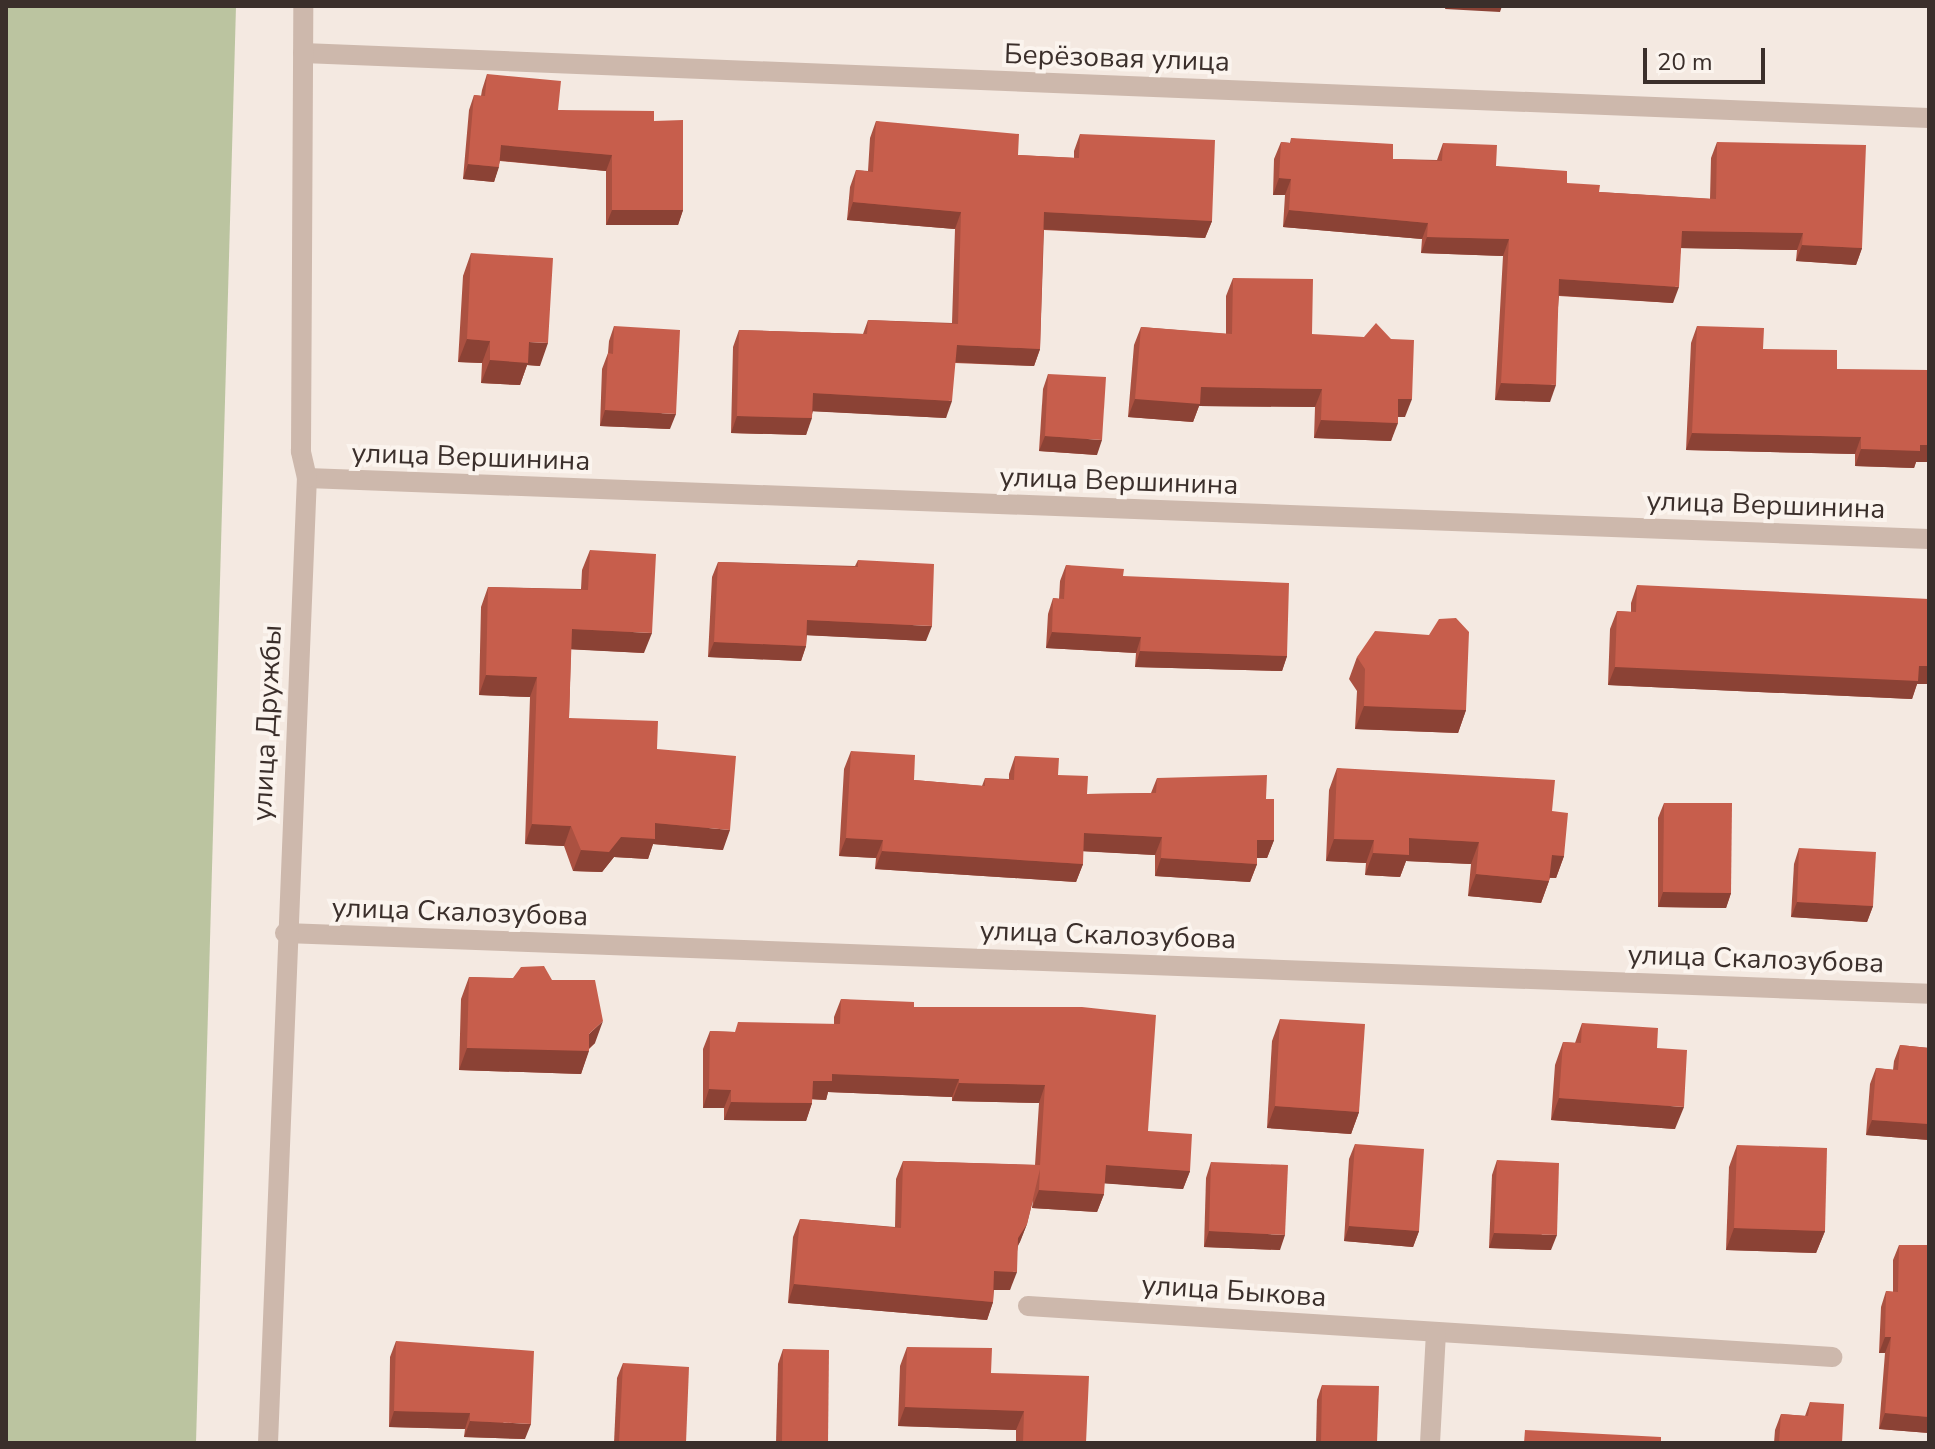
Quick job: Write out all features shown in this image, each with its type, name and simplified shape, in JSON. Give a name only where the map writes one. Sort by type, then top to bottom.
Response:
[{"type":"street","name":"улица Дружбы","points":[[268,1443],[285,933],[307,478],[301,451],[303,6]]},
{"type":"street","name":"Берёзовая улица","points":[[303,53],[1929,118]]},
{"type":"street","name":"улица Вершинина","points":[[307,478],[1929,539]]},
{"type":"street","name":"улица Скалозубова","points":[[285,933],[1929,994]]},
{"type":"street","name":"улица Быкова","points":[[1028,1306],[1832,1357]]},
{"type":"street","points":[[1430,1443],[1436,1333]]},
{"type":"green space","points":[[6,6],[236,6],[196,1443],[6,1443]]},
{"type":"building","points":[[487,74],[561,81],[558,110],[654,111],[654,121],[683,120],[683,210],[612,210],[612,155],[501,145],[499,167],[468,164],[474,95],[485,96]]},
{"type":"building","points":[[876,121],[1019,134],[1018,155],[1079,158],[1080,134],[1215,140],[1212,221],[1044,212],[1040,349],[957,345],[952,401],[813,393],[812,418],[737,416],[739,330],[867,334],[868,320],[958,324],[961,212],[853,202],[856,170],[873,172]]},
{"type":"building","points":[[1291,138],[1393,144],[1393,159],[1442,161],[1443,143],[1497,145],[1496,166],[1567,171],[1567,183],[1600,185],[1599,192],[1716,199],[1717,142],[1866,145],[1862,248],[1802,245],[1803,233],[1682,231],[1679,287],[1559,279],[1556,385],[1501,383],[1509,239],[1427,237],[1428,223],[1289,210],[1291,179],[1279,178],[1281,142],[1291,143]]},
{"type":"building","points":[[471,253],[553,258],[548,343],[529,342],[528,363],[490,360],[490,341],[467,339]]},
{"type":"building","points":[[1233,278],[1313,279],[1312,334],[1364,337],[1376,323],[1391,339],[1414,340],[1412,399],[1398,399],[1398,423],[1321,420],[1322,389],[1201,387],[1200,404],[1135,399],[1141,327],[1232,334]]},
{"type":"building","points":[[614,326],[680,330],[676,414],[605,410],[608,353],[613,354]]},
{"type":"building","points":[[1697,326],[1764,328],[1763,349],[1837,350],[1837,369],[1929,370],[1929,445],[1920,445],[1920,451],[1861,449],[1861,437],[1692,433]]},
{"type":"building","points":[[1048,374],[1106,377],[1102,440],[1045,436]]},
{"type":"building","points":[[590,550],[656,554],[652,633],[572,629],[569,718],[658,721],[657,749],[736,756],[730,830],[655,823],[655,839],[621,837],[609,852],[581,850],[571,826],[532,824],[537,677],[486,675],[488,587],[588,590]]},
{"type":"building","points":[[858,560],[934,564],[932,626],[807,620],[806,646],[714,642],[718,562],[858,567]]},
{"type":"building","points":[[1066,565],[1124,569],[1123,576],[1289,583],[1287,656],[1140,651],[1141,637],[1052,632],[1053,598],[1064,599]]},
{"type":"building","points":[[1637,585],[1929,599],[1929,666],[1919,666],[1918,681],[1615,667],[1617,611],[1636,612]]},
{"type":"building","points":[[1456,618],[1469,632],[1466,710],[1364,706],[1365,669],[1357,657],[1375,631],[1429,635],[1439,619]]},
{"type":"building","points":[[851,751],[915,755],[914,780],[985,786],[985,778],[1014,780],[1015,756],[1059,758],[1058,775],[1088,776],[1087,794],[1156,793],[1157,778],[1267,775],[1266,799],[1274,799],[1274,840],[1257,840],[1257,864],[1161,858],[1162,837],[1084,833],[1083,864],[882,851],[883,840],[846,838]]},
{"type":"building","points":[[1337,768],[1555,780],[1552,811],[1568,813],[1564,856],[1552,855],[1549,881],[1476,874],[1479,842],[1409,838],[1409,855],[1373,853],[1374,840],[1334,839]]},
{"type":"building","points":[[1664,803],[1732,803],[1731,893],[1663,892]]},
{"type":"building","points":[[1799,848],[1876,852],[1873,906],[1797,902]]},
{"type":"building","points":[[544,966],[552,980],[595,980],[603,1021],[589,1034],[589,1051],[467,1048],[469,977],[513,978],[521,967]]},
{"type":"building","points":[[841,999],[914,1002],[914,1007],[1082,1007],[1156,1015],[1148,1131],[1192,1134],[1190,1171],[1106,1165],[1104,1194],[1039,1190],[1040,1169],[1027,1224],[1018,1238],[1017,1272],[994,1271],[993,1302],[794,1284],[800,1219],[901,1228],[903,1161],[1040,1165],[1045,1085],[959,1083],[959,1079],[832,1074],[832,1081],[813,1081],[812,1103],[731,1102],[731,1090],[709,1089],[710,1031],[735,1032],[738,1022],[840,1024]]},
{"type":"building","points":[[1280,1019],[1365,1024],[1359,1112],[1275,1106]]},
{"type":"building","points":[[1582,1023],[1658,1028],[1657,1048],[1687,1050],[1684,1107],[1559,1098],[1563,1042],[1581,1043]]},
{"type":"building","points":[[1900,1045],[1929,1048],[1929,1124],[1872,1120],[1876,1068],[1898,1070]]},
{"type":"building","points":[[1355,1144],[1424,1149],[1419,1231],[1349,1226]]},
{"type":"building","points":[[1737,1145],[1827,1148],[1825,1231],[1734,1228]]},
{"type":"building","points":[[1497,1160],[1559,1163],[1557,1235],[1494,1233]]},
{"type":"building","points":[[1211,1162],[1288,1165],[1285,1235],[1209,1231]]},
{"type":"building","points":[[1899,1245],[1929,1245],[1929,1417],[1885,1413],[1891,1337],[1885,1337],[1886,1291],[1898,1292]]},
{"type":"building","points":[[396,1341],[534,1351],[531,1424],[470,1421],[470,1413],[394,1411]]},
{"type":"building","points":[[907,1347],[992,1348],[991,1373],[1089,1376],[1086,1443],[1023,1443],[1024,1411],[905,1407]]},
{"type":"building","points":[[783,1349],[829,1350],[828,1443],[782,1443]]},
{"type":"building","points":[[623,1363],[689,1367],[686,1443],[619,1443]]},
{"type":"building","points":[[1322,1385],[1379,1386],[1377,1443],[1321,1443]]},
{"type":"building","points":[[1810,1402],[1844,1404],[1842,1443],[1779,1443],[1781,1414],[1808,1416]]},
{"type":"building","points":[[1525,1430],[1661,1437],[1661,1443],[1524,1443]]}]
